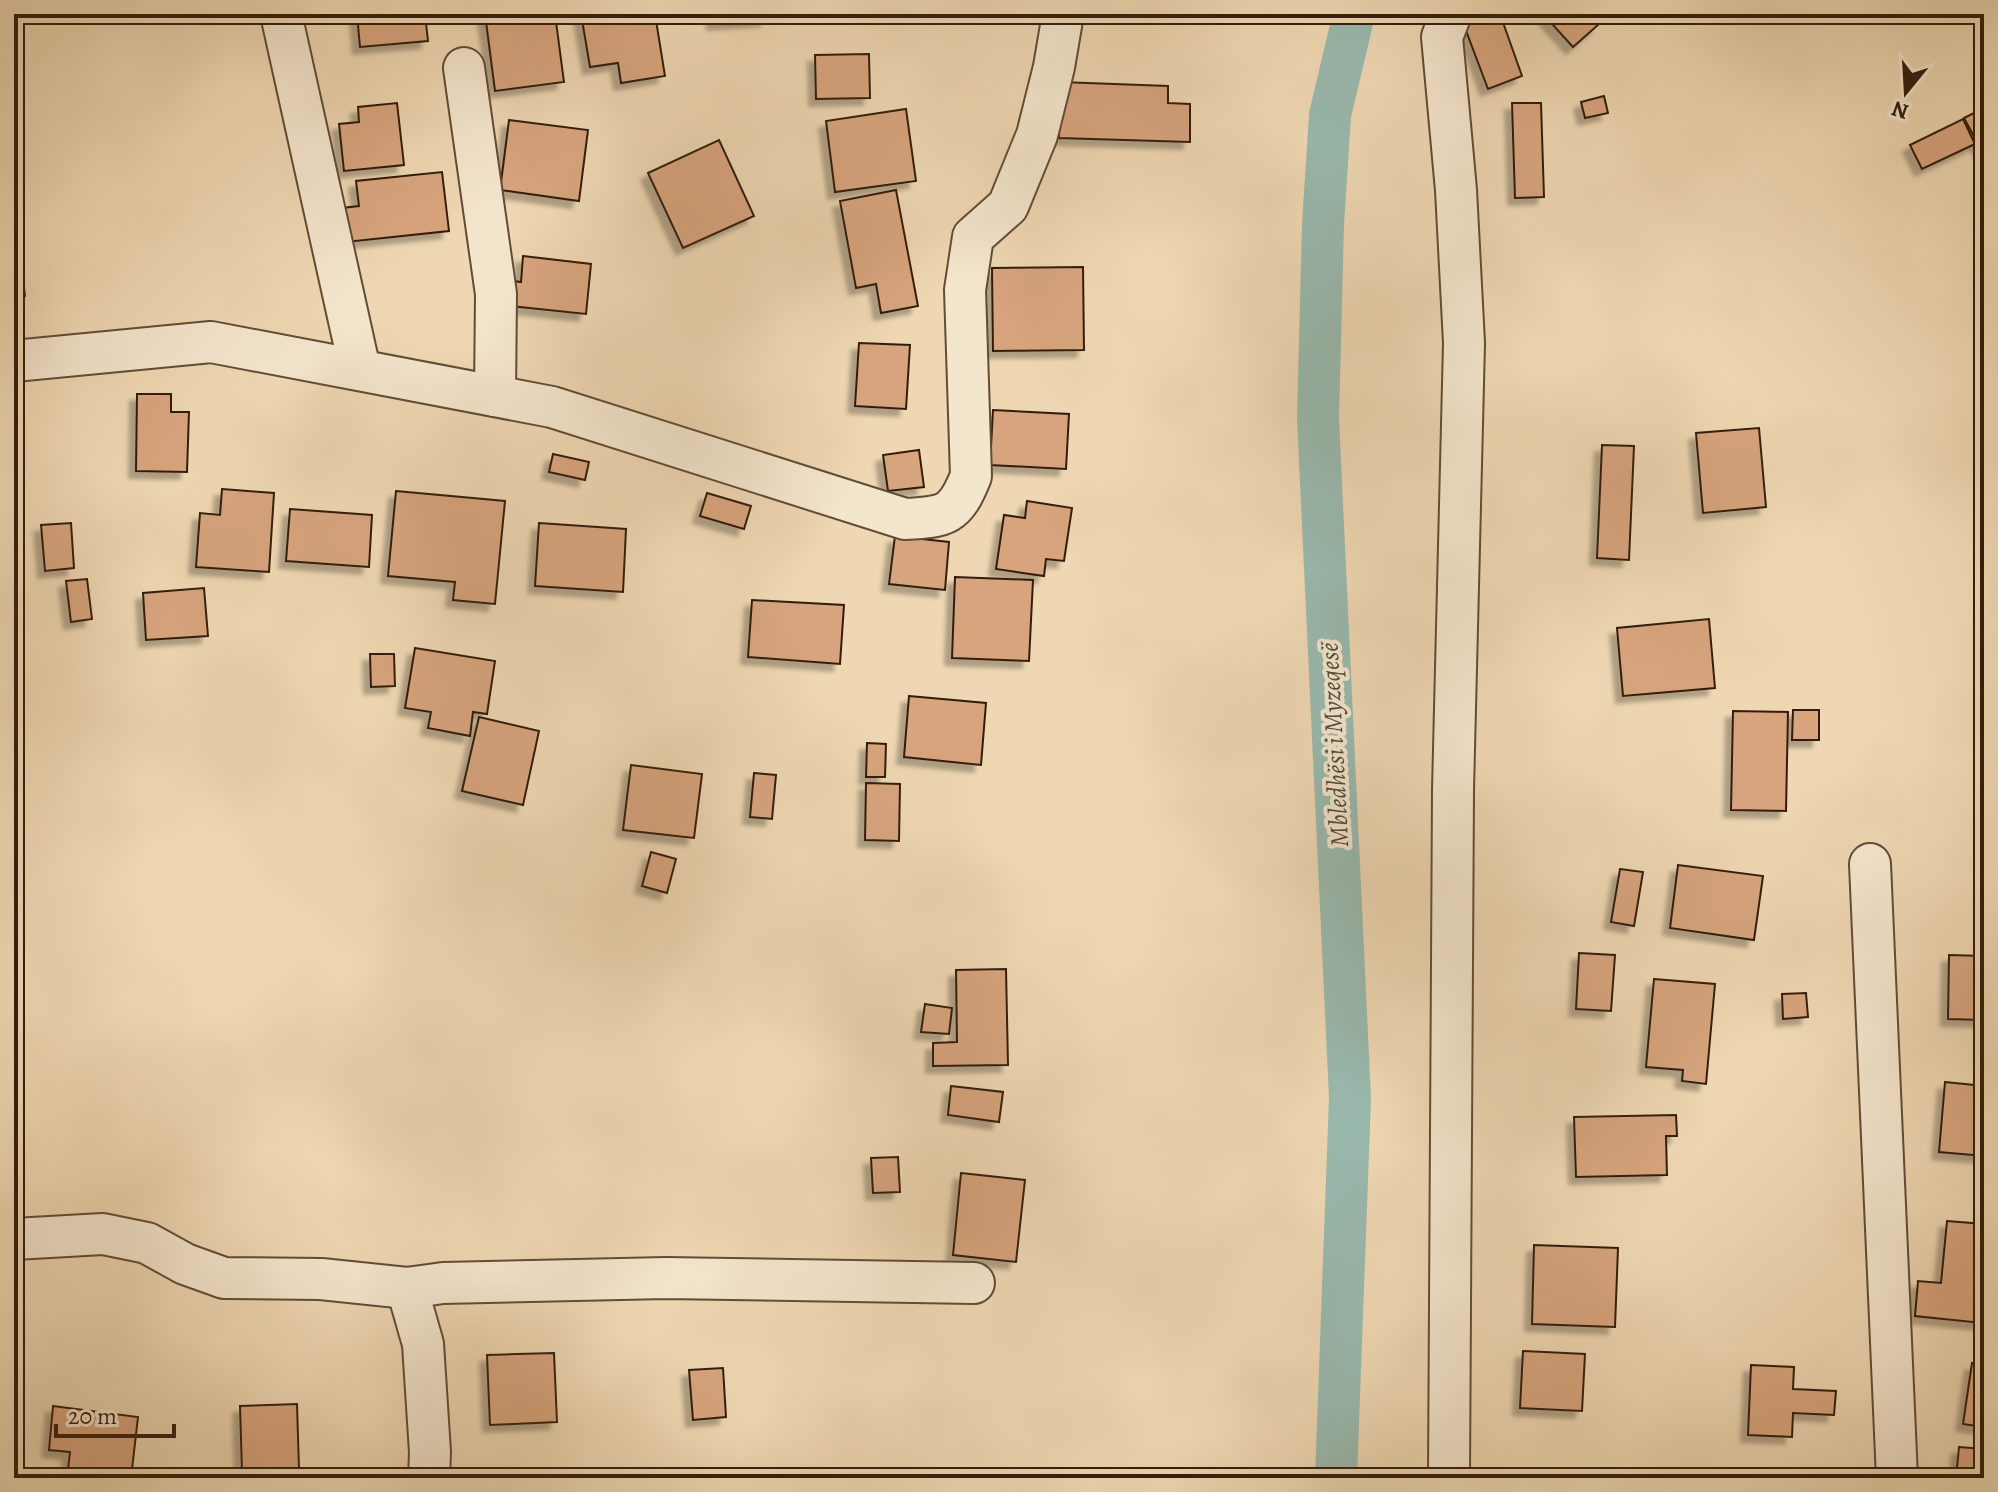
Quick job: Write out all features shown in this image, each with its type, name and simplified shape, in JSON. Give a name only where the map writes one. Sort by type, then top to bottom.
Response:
[{"type":"street","points":[[281,14],[360,370]]},
{"type":"street","points":[[14,361],[211,342],[552,407],[905,519],[937,518],[960,502],[971,476],[965,290],[973,237],[1008,206],[1014,192],[1037,135],[1063,14]]},
{"type":"street","points":[[1449,1478],[1453,790],[1464,343],[1455,176],[1442,37],[1451,14]]},
{"type":"street","points":[[464,68],[496,294],[495,396]]},
{"type":"street","points":[[1870,864],[1897,1478]]},
{"type":"street","points":[[14,1239],[103,1234],[147,1243],[185,1264],[224,1278],[321,1279],[407,1288],[443,1283],[666,1278],[974,1283]]},
{"type":"street","points":[[407,1288],[423,1344],[429,1478]]},
{"type":"building","points":[[357,14],[425,14],[428,41],[360,47]]},
{"type":"building","points":[[485,14],[555,14],[564,82],[495,91]]},
{"type":"building","points":[[581,14],[655,14],[665,76],[621,83],[618,63],[590,67]]},
{"type":"building","points":[[713,14],[767,14],[767,19],[714,23]]},
{"type":"building","points":[[1478,14],[1500,14],[1522,76],[1488,89],[1462,20]]},
{"type":"building","points":[[1543,14],[1589,14],[1598,25],[1573,47]]},
{"type":"building","points":[[869,54],[870,98],[816,99],[815,55]]},
{"type":"building","points":[[1060,82],[1168,86],[1168,103],[1190,104],[1190,142],[1059,138]]},
{"type":"building","points":[[1604,96],[1608,113],[1585,118],[1581,102]]},
{"type":"building","points":[[397,103],[404,165],[344,171],[339,124],[359,122],[358,107]]},
{"type":"building","points":[[1512,103],[1541,103],[1544,197],[1515,198]]},
{"type":"building","points":[[1984,108],[1984,155],[1964,118]]},
{"type":"building","points":[[906,109],[916,181],[835,192],[826,121]]},
{"type":"building","points":[[1963,119],[1975,144],[1922,169],[1910,145]]},
{"type":"building","points":[[509,120],[588,130],[579,201],[500,190]]},
{"type":"building","points":[[719,140],[754,216],[683,248],[648,173]]},
{"type":"building","points":[[442,172],[449,231],[346,242],[342,208],[359,206],[356,181]]},
{"type":"building","points":[[896,190],[918,306],[881,313],[876,284],[856,288],[840,201]]},
{"type":"building","points":[[14,205],[25,296],[14,298]]},
{"type":"building","points":[[523,256],[591,264],[586,314],[502,305],[506,280],[521,282]]},
{"type":"building","points":[[1083,267],[1084,350],[993,351],[992,268]]},
{"type":"building","points":[[859,343],[910,345],[906,409],[855,406]]},
{"type":"building","points":[[137,394],[171,394],[171,412],[189,412],[187,472],[136,471]]},
{"type":"building","points":[[993,410],[1069,414],[1066,469],[990,465]]},
{"type":"building","points":[[1759,428],[1766,507],[1703,513],[1696,433]]},
{"type":"building","points":[[1602,445],[1634,446],[1629,560],[1597,558]]},
{"type":"building","points":[[919,450],[924,487],[888,491],[883,455]]},
{"type":"building","points":[[553,454],[589,462],[585,480],[549,472]]},
{"type":"building","points":[[222,489],[274,493],[269,572],[196,567],[200,513],[220,515]]},
{"type":"building","points":[[396,491],[505,501],[495,604],[453,600],[455,582],[388,576]]},
{"type":"building","points":[[707,493],[751,506],[744,529],[700,516]]},
{"type":"building","points":[[1027,501],[1072,508],[1064,561],[1046,559],[1044,576],[996,569],[1004,515],[1025,518]]},
{"type":"building","points":[[290,509],[372,515],[369,567],[286,561]]},
{"type":"building","points":[[71,523],[74,568],[45,571],[41,525]]},
{"type":"building","points":[[539,523],[626,529],[623,592],[535,586]]},
{"type":"building","points":[[895,536],[949,542],[945,590],[889,584]]},
{"type":"building","points":[[955,577],[1033,580],[1029,661],[952,658]]},
{"type":"building","points":[[87,579],[92,619],[71,622],[66,581]]},
{"type":"building","points":[[204,588],[208,636],[146,640],[143,593]]},
{"type":"building","points":[[752,600],[844,605],[840,664],[748,657]]},
{"type":"building","points":[[1709,619],[1715,688],[1623,696],[1617,628]]},
{"type":"building","points":[[415,648],[495,661],[487,714],[473,712],[470,736],[428,728],[431,712],[405,708]]},
{"type":"building","points":[[370,654],[394,654],[395,686],[371,687]]},
{"type":"building","points":[[909,696],[986,703],[981,765],[904,757]]},
{"type":"building","points":[[1793,710],[1819,710],[1819,740],[1792,740]]},
{"type":"building","points":[[1733,711],[1788,712],[1786,811],[1731,810]]},
{"type":"building","points":[[479,717],[539,731],[523,805],[462,791]]},
{"type":"building","points":[[867,743],[886,744],[885,777],[866,777]]},
{"type":"building","points":[[631,765],[702,774],[694,838],[623,830]]},
{"type":"building","points":[[754,773],[776,775],[772,819],[750,817]]},
{"type":"building","points":[[866,783],[900,784],[899,841],[865,840]]},
{"type":"building","points":[[651,852],[676,859],[667,893],[642,886]]},
{"type":"building","points":[[1678,865],[1763,876],[1754,940],[1670,928]]},
{"type":"building","points":[[1620,869],[1643,872],[1634,926],[1611,922]]},
{"type":"building","points":[[1579,953],[1615,955],[1611,1011],[1576,1009]]},
{"type":"building","points":[[1949,955],[1984,956],[1984,1020],[1948,1019]]},
{"type":"building","points":[[1006,969],[1008,1065],[933,1066],[933,1043],[957,1042],[956,970]]},
{"type":"building","points":[[1654,979],[1715,984],[1706,1084],[1682,1081],[1683,1070],[1646,1067]]},
{"type":"building","points":[[1806,993],[1808,1017],[1783,1019],[1782,994]]},
{"type":"building","points":[[925,1004],[952,1008],[949,1034],[921,1032]]},
{"type":"building","points":[[1945,1082],[1984,1086],[1984,1156],[1939,1152]]},
{"type":"building","points":[[951,1086],[1003,1092],[999,1122],[948,1115]]},
{"type":"building","points":[[1676,1115],[1677,1136],[1666,1136],[1667,1175],[1576,1177],[1574,1117]]},
{"type":"building","points":[[898,1157],[900,1192],[873,1193],[871,1158]]},
{"type":"building","points":[[961,1173],[1025,1180],[1016,1262],[953,1255]]},
{"type":"building","points":[[1947,1221],[1984,1224],[1982,1323],[1915,1316],[1918,1281],[1941,1283]]},
{"type":"building","points":[[1534,1245],[1618,1248],[1615,1327],[1532,1324]]},
{"type":"building","points":[[1523,1351],[1585,1354],[1582,1411],[1520,1408]]},
{"type":"building","points":[[554,1353],[557,1422],[490,1425],[487,1355]]},
{"type":"building","points":[[1972,1363],[1984,1365],[1984,1427],[1963,1424]]},
{"type":"building","points":[[1751,1365],[1794,1367],[1793,1389],[1836,1391],[1834,1415],[1793,1413],[1792,1437],[1748,1435]]},
{"type":"building","points":[[723,1368],[726,1417],[693,1420],[689,1370]]},
{"type":"building","points":[[297,1404],[299,1469],[242,1471],[240,1406]]},
{"type":"building","points":[[53,1406],[138,1417],[131,1478],[67,1478],[70,1452],[49,1450]]},
{"type":"building","points":[[1959,1447],[1984,1449],[1984,1478],[1956,1478]]},
{"type":"waterway","name":"Mbledhësi i Myzeqesë","points":[[1336,1478],[1350,1098],[1318,419],[1323,224],[1330,115],[1354,14]]}]
